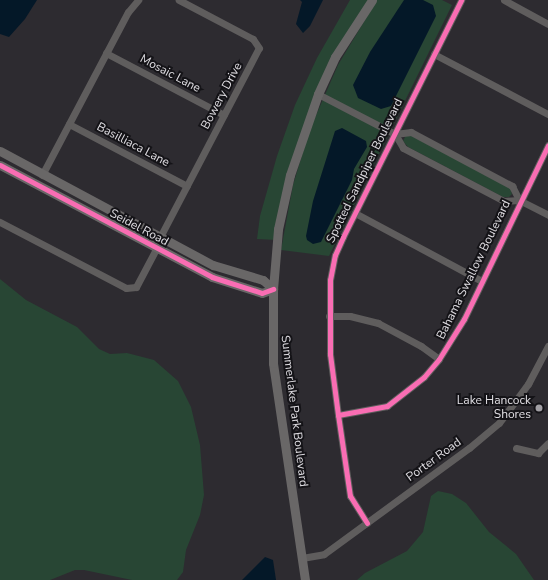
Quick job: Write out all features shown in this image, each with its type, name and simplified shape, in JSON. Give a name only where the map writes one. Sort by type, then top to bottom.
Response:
[{"type":"main road","name":"Summerlake Park Boulevard","points":[[306,580],[273,363],[273,289],[278,229],[290,175],[318,94],[335,58],[372,0]]},
{"type":"main road","name":"Seidel Road","points":[[0,151],[42,175],[213,265],[263,280],[273,289],[262,293],[222,282],[156,249],[0,165]]},
{"type":"street","points":[[42,175],[128,12],[138,0]]},
{"type":"street","name":"Bowery Drive","points":[[160,237],[258,52],[258,45],[253,39],[179,0]]},
{"type":"street","name":"Spotted Sandpiper Boulevard","points":[[367,523],[350,496],[330,354],[330,280],[335,255],[461,0]]},
{"type":"street","points":[[504,0],[548,24]]},
{"type":"street","name":"Mosaic Lane","points":[[106,53],[224,115]]},
{"type":"street","points":[[434,54],[548,114]]},
{"type":"street","points":[[318,94],[395,134],[403,148],[408,151],[504,201],[519,200],[548,215]]},
{"type":"street","name":"Basilliaca Lane","points":[[69,124],[187,186]]},
{"type":"street","points":[[395,134],[411,132],[512,186],[519,200]]},
{"type":"street","name":"Bahama Swallow Boulevard","points":[[338,415],[387,406],[424,377],[439,359],[464,319],[519,200],[548,145]]},
{"type":"street","points":[[355,213],[482,281]]},
{"type":"street","points":[[0,222],[126,288],[131,289],[138,284],[156,249]]},
{"type":"street","points":[[329,316],[350,316],[378,322],[421,346],[439,359]]},
{"type":"street","name":"Porter Road","points":[[302,558],[324,554],[469,448],[499,423],[528,384],[548,346]]},
{"type":"street","points":[[516,448],[538,453],[548,443]]},
{"type":"green space","points":[[350,0],[372,0],[356,24],[304,132],[277,240],[257,239],[260,216],[277,156],[295,105],[317,58]]},
{"type":"green space","points":[[377,0],[442,0],[452,5],[329,256],[281,250],[293,185],[310,129],[338,65]]},
{"type":"green space","points":[[406,135],[410,135],[510,187],[512,194],[509,197],[503,197],[408,147],[403,141]]},
{"type":"green space","points":[[0,279],[26,300],[77,327],[99,349],[110,354],[127,353],[154,360],[178,381],[191,407],[200,445],[204,495],[200,515],[186,550],[183,572],[177,580],[132,580],[84,570],[75,570],[50,580],[0,580]]},
{"type":"green space","points":[[438,491],[452,494],[466,503],[489,532],[516,554],[534,580],[357,580],[365,573],[407,551],[423,532],[431,496]]},
{"type":"water","points":[[0,0],[37,0],[25,19],[9,37],[0,34]]},
{"type":"water","points":[[300,0],[323,0],[310,26],[303,33],[296,24],[302,2]]},
{"type":"water","points":[[404,0],[423,0],[433,5],[436,16],[391,106],[381,109],[358,98],[353,85],[370,52]]},
{"type":"water","points":[[342,128],[366,141],[367,147],[354,169],[352,180],[321,242],[313,244],[307,240],[306,236],[313,201],[335,131]]},
{"type":"water","points":[[265,557],[273,560],[276,580],[242,580]]},
{"type":"cycle path","points":[[367,523],[350,496],[330,354],[330,280],[335,255],[343,237],[461,0]]},
{"type":"cycle path","points":[[338,415],[387,406],[424,377],[439,359],[464,319],[548,145]]},
{"type":"cycle path","points":[[0,165],[212,277],[262,293],[273,289]]},
{"type":"place","name":"Lake Hancock Shores","points":[[539,408]]}]
